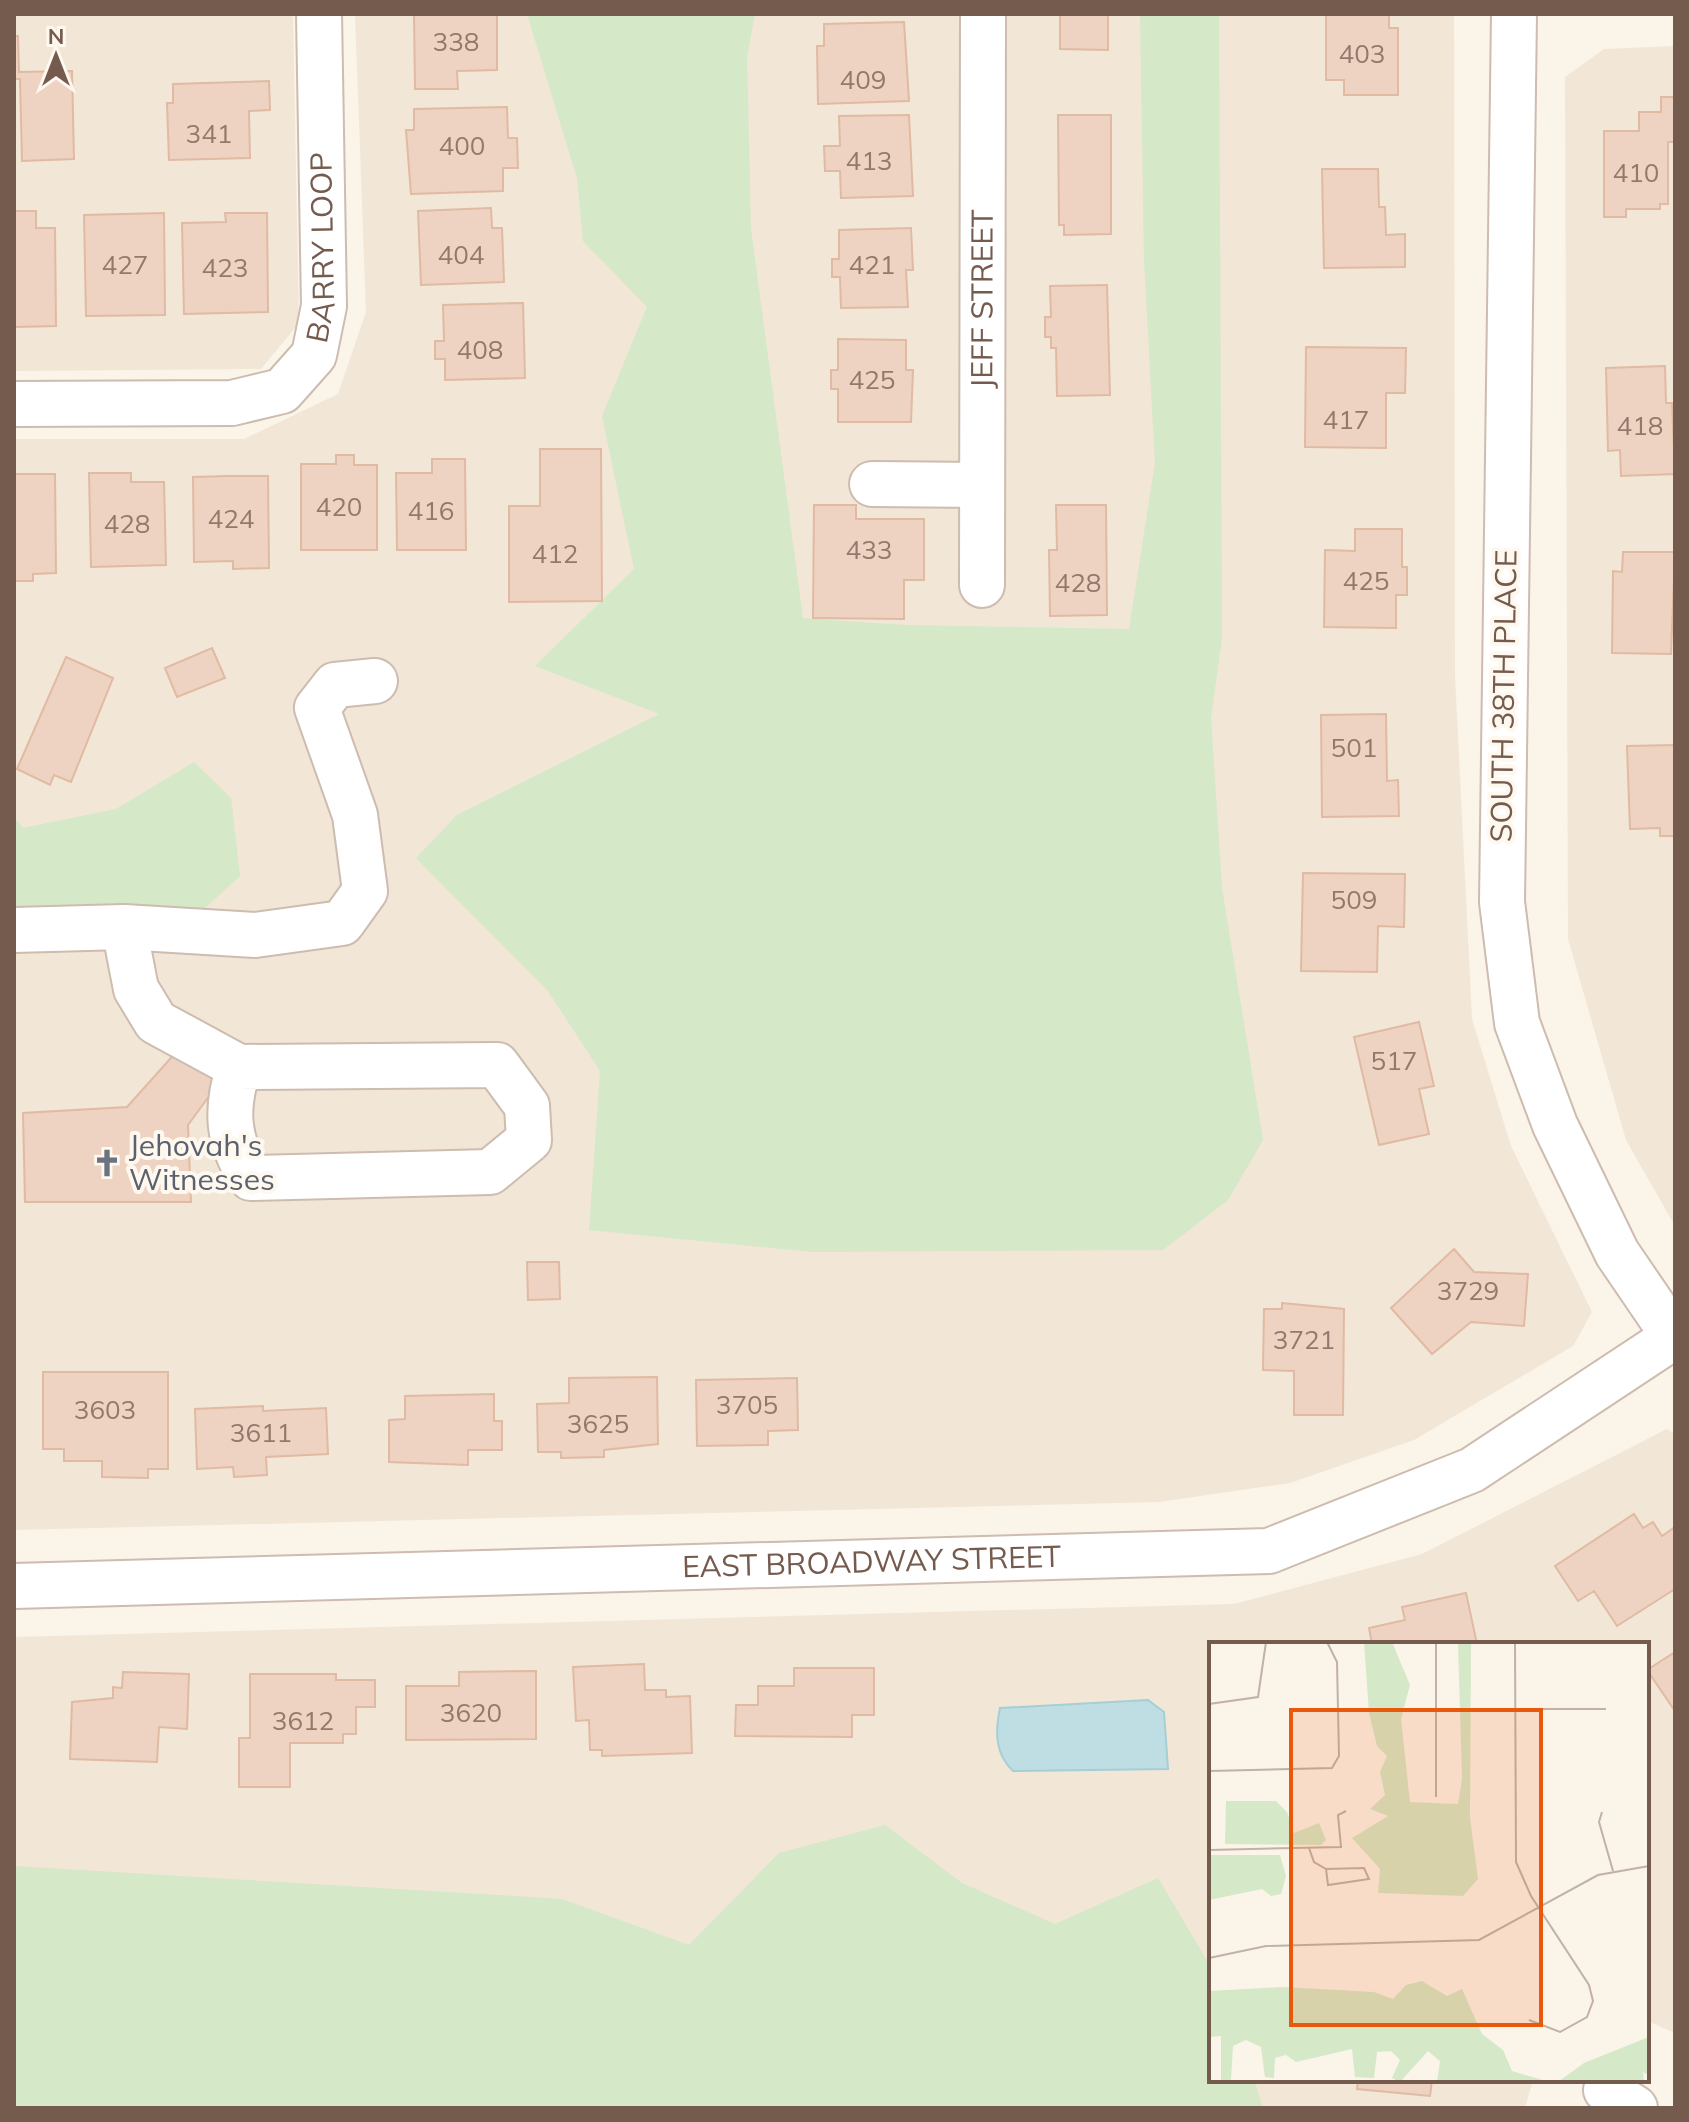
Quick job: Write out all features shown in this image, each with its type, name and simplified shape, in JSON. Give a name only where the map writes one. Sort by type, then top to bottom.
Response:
[{"type":"street","name":"BARRY LOOP","points":[[14,404],[232,403],[282,391],[314,355],[324,306],[319,14]]},
{"type":"street","name":"JEFF STREET","points":[[982,585],[983,14]]},
{"type":"street","name":"SOUTH 38TH PLACE","points":[[1514,14],[1502,902],[1517,1023],[1555,1125],[1617,1253],[1675,1336]]},
{"type":"street","points":[[872,484],[982,485]]},
{"type":"street","points":[[14,930],[124,927],[255,935],[342,923],[365,891],[355,815],[317,708],[335,685],[375,681]]},
{"type":"street","points":[[124,927],[136,989],[156,1022],[239,1067],[497,1065],[527,1106],[529,1140],[490,1172],[251,1178],[237,1156],[229,1127],[229,1095],[239,1067]]},
{"type":"street","name":"EAST BROADWAY STREET","points":[[14,1586],[1269,1551],[1472,1470],[1675,1336]]},
{"type":"shaded area","points":[[14,14],[293,14],[299,323],[261,369],[14,371]]},
{"type":"shaded area","points":[[355,14],[1454,14],[1455,676],[1472,1019],[1511,1146],[1592,1312],[1573,1346],[1414,1440],[1290,1483],[1159,1502],[14,1530],[14,439],[244,439],[338,394],[366,312]]},
{"type":"shaded area","points":[[1675,46],[1675,1226],[1626,1140],[1568,939],[1565,77],[1604,49]]},
{"type":"shaded area","points":[[1667,1429],[1675,1434],[1675,2033],[1649,2022],[1649,1642],[1209,1642],[1209,2082],[1532,2082],[1525,2108],[14,2108],[14,1637],[1234,1604],[1422,1554]]},
{"type":"green space","points":[[527,14],[755,14],[747,57],[751,229],[803,618],[904,625],[1129,629],[1155,463],[1144,261],[1140,14],[1219,14],[1222,638],[1211,718],[1222,888],[1263,1140],[1228,1200],[1163,1250],[813,1252],[589,1230],[600,1071],[548,991],[416,858],[457,815],[659,714],[535,666],[634,569],[602,416],[647,307],[583,241],[577,178]]},
{"type":"green space","points":[[194,762],[231,798],[240,876],[205,908],[14,907],[14,817],[23,828],[116,809]]},
{"type":"green space","points":[[885,1825],[962,1883],[1055,1924],[1158,1878],[1209,1964],[1209,2082],[1255,2082],[1263,2108],[14,2108],[14,1866],[562,1899],[689,1945],[779,1853]]},
{"type":"water","points":[[1148,1700],[1164,1712],[1168,1769],[1013,1771],[1000,1750],[997,1726],[1000,1708]]},
{"type":"building","points":[[414,14],[497,14],[497,70],[457,71],[458,89],[415,89]]},
{"type":"building","points":[[1060,14],[1108,14],[1108,50],[1060,49]]},
{"type":"building","points":[[1326,14],[1389,14],[1389,28],[1398,28],[1398,95],[1344,95],[1344,80],[1326,80]]},
{"type":"building","points":[[904,22],[909,101],[818,104],[817,46],[824,46],[824,24]]},
{"type":"building","points":[[14,36],[18,36],[19,72],[72,71],[74,159],[22,161],[20,79],[14,79]]},
{"type":"building","points":[[269,81],[270,110],[249,111],[250,158],[169,160],[167,103],[173,103],[173,84]]},
{"type":"building","points":[[1661,97],[1675,97],[1675,142],[1668,142],[1668,204],[1660,204],[1660,209],[1626,209],[1626,217],[1604,217],[1604,131],[1639,131],[1639,112],[1661,112]]},
{"type":"building","points":[[507,107],[508,138],[517,138],[518,168],[503,168],[503,191],[411,194],[406,130],[414,130],[414,109]]},
{"type":"building","points":[[909,115],[913,196],[841,198],[840,171],[825,171],[824,146],[840,146],[839,116]]},
{"type":"building","points":[[1058,115],[1111,115],[1111,234],[1064,235],[1064,225],[1059,225]]},
{"type":"building","points":[[1322,169],[1378,169],[1379,207],[1385,207],[1386,235],[1405,234],[1405,267],[1324,268]]},
{"type":"building","points":[[491,208],[492,228],[502,228],[504,282],[421,285],[418,211]]},
{"type":"building","points":[[14,211],[36,211],[36,228],[55,228],[56,326],[14,327]]},
{"type":"building","points":[[164,213],[165,315],[86,316],[84,215]]},
{"type":"building","points":[[225,213],[267,213],[268,312],[184,314],[182,223],[226,222]]},
{"type":"building","points":[[911,228],[913,270],[906,270],[908,307],[841,308],[840,277],[832,277],[832,259],[839,259],[839,230]]},
{"type":"building","points":[[1107,285],[1110,395],[1057,396],[1056,348],[1051,348],[1051,337],[1045,337],[1045,317],[1051,317],[1050,286]]},
{"type":"building","points":[[523,303],[525,378],[445,380],[445,359],[435,359],[435,341],[444,341],[443,305]]},
{"type":"building","points":[[838,339],[906,340],[906,370],[913,370],[911,422],[838,422],[838,389],[831,389],[831,370],[838,370]]},
{"type":"building","points":[[1306,347],[1406,348],[1405,393],[1386,393],[1386,448],[1305,447]]},
{"type":"building","points":[[1665,366],[1666,403],[1672,403],[1675,474],[1621,476],[1620,450],[1608,451],[1606,368]]},
{"type":"building","points":[[540,449],[601,449],[602,601],[509,602],[509,506],[540,506]]},
{"type":"building","points":[[336,455],[354,455],[354,465],[377,465],[377,550],[301,550],[301,464],[336,464]]},
{"type":"building","points":[[432,459],[465,459],[466,550],[397,550],[396,473],[432,473]]},
{"type":"building","points":[[89,473],[131,473],[131,482],[164,482],[166,565],[91,567]]},
{"type":"building","points":[[14,474],[55,474],[56,573],[33,574],[33,581],[14,581]]},
{"type":"building","points":[[268,476],[269,568],[233,569],[233,561],[194,562],[193,477]]},
{"type":"building","points":[[814,505],[856,505],[856,519],[924,519],[924,580],[904,580],[904,619],[813,618]]},
{"type":"building","points":[[1056,505],[1106,505],[1107,615],[1050,616],[1049,550],[1057,550]]},
{"type":"building","points":[[1355,529],[1402,529],[1402,567],[1407,567],[1407,595],[1396,595],[1396,628],[1324,627],[1325,550],[1355,551]]},
{"type":"building","points":[[1623,552],[1675,552],[1671,654],[1612,653],[1613,571],[1622,572]]},
{"type":"building","points":[[212,648],[225,678],[177,697],[165,668]]},
{"type":"building","points":[[66,657],[113,678],[71,782],[54,775],[50,785],[17,769]]},
{"type":"building","points":[[1386,714],[1387,781],[1398,780],[1399,816],[1322,817],[1321,715]]},
{"type":"building","points":[[1675,745],[1675,836],[1660,836],[1660,828],[1630,829],[1627,746]]},
{"type":"building","points":[[1303,873],[1405,874],[1404,927],[1378,926],[1377,972],[1301,971]]},
{"type":"building","points":[[1419,1022],[1434,1086],[1419,1089],[1429,1134],[1379,1145],[1354,1037]]},
{"type":"building","name":"Jehovah's Witnesses","points":[[179,1049],[218,1084],[188,1125],[191,1202],[25,1202],[23,1113],[127,1107]]},
{"type":"building","points":[[1454,1249],[1474,1272],[1528,1274],[1524,1326],[1471,1322],[1432,1354],[1391,1308]]},
{"type":"building","points":[[527,1262],[559,1262],[560,1299],[528,1300]]},
{"type":"building","points":[[1282,1303],[1344,1309],[1343,1415],[1294,1415],[1294,1371],[1263,1370],[1264,1309],[1282,1309]]},
{"type":"building","points":[[43,1372],[168,1372],[168,1469],[148,1469],[148,1478],[102,1477],[102,1461],[64,1461],[64,1449],[43,1449]]},
{"type":"building","points":[[657,1377],[658,1444],[604,1450],[604,1457],[561,1458],[561,1452],[538,1452],[537,1404],[569,1403],[569,1378]]},
{"type":"building","points":[[797,1378],[798,1430],[768,1431],[768,1445],[697,1446],[696,1380]]},
{"type":"building","points":[[494,1394],[494,1421],[502,1421],[502,1450],[468,1450],[468,1465],[389,1462],[389,1420],[405,1419],[405,1396]]},
{"type":"building","points":[[263,1406],[263,1411],[326,1408],[328,1454],[266,1457],[267,1475],[234,1477],[233,1467],[197,1469],[195,1409]]},
{"type":"building","points":[[1634,1514],[1643,1528],[1653,1522],[1662,1536],[1675,1527],[1675,1589],[1617,1626],[1594,1591],[1578,1601],[1555,1566]]},
{"type":"building","points":[[1466,1593],[1477,1642],[1372,1642],[1369,1628],[1405,1620],[1402,1607]]},
{"type":"building","points":[[1675,1652],[1675,1711],[1649,1673],[1649,1669]]},
{"type":"building","points":[[644,1664],[645,1690],[666,1690],[666,1697],[690,1696],[692,1753],[602,1756],[602,1750],[590,1750],[589,1720],[576,1721],[573,1667]]},
{"type":"building","points":[[794,1668],[874,1668],[874,1715],[852,1715],[852,1737],[735,1736],[736,1705],[758,1705],[758,1686],[794,1686]]},
{"type":"building","points":[[536,1671],[536,1739],[406,1740],[406,1686],[459,1686],[459,1672]]},
{"type":"building","points":[[123,1672],[189,1674],[187,1729],[159,1727],[157,1762],[70,1759],[72,1702],[113,1698],[113,1687],[122,1688]]},
{"type":"building","points":[[250,1674],[336,1674],[336,1680],[375,1680],[375,1707],[356,1707],[356,1734],[343,1734],[343,1743],[290,1743],[290,1787],[239,1787],[239,1738],[250,1738]]},
{"type":"building","points":[[1358,2082],[1432,2082],[1430,2096],[1357,2089]]},
{"type":"place","name":"Jehovah's Witnesses","points":[[107,1163]]}]
